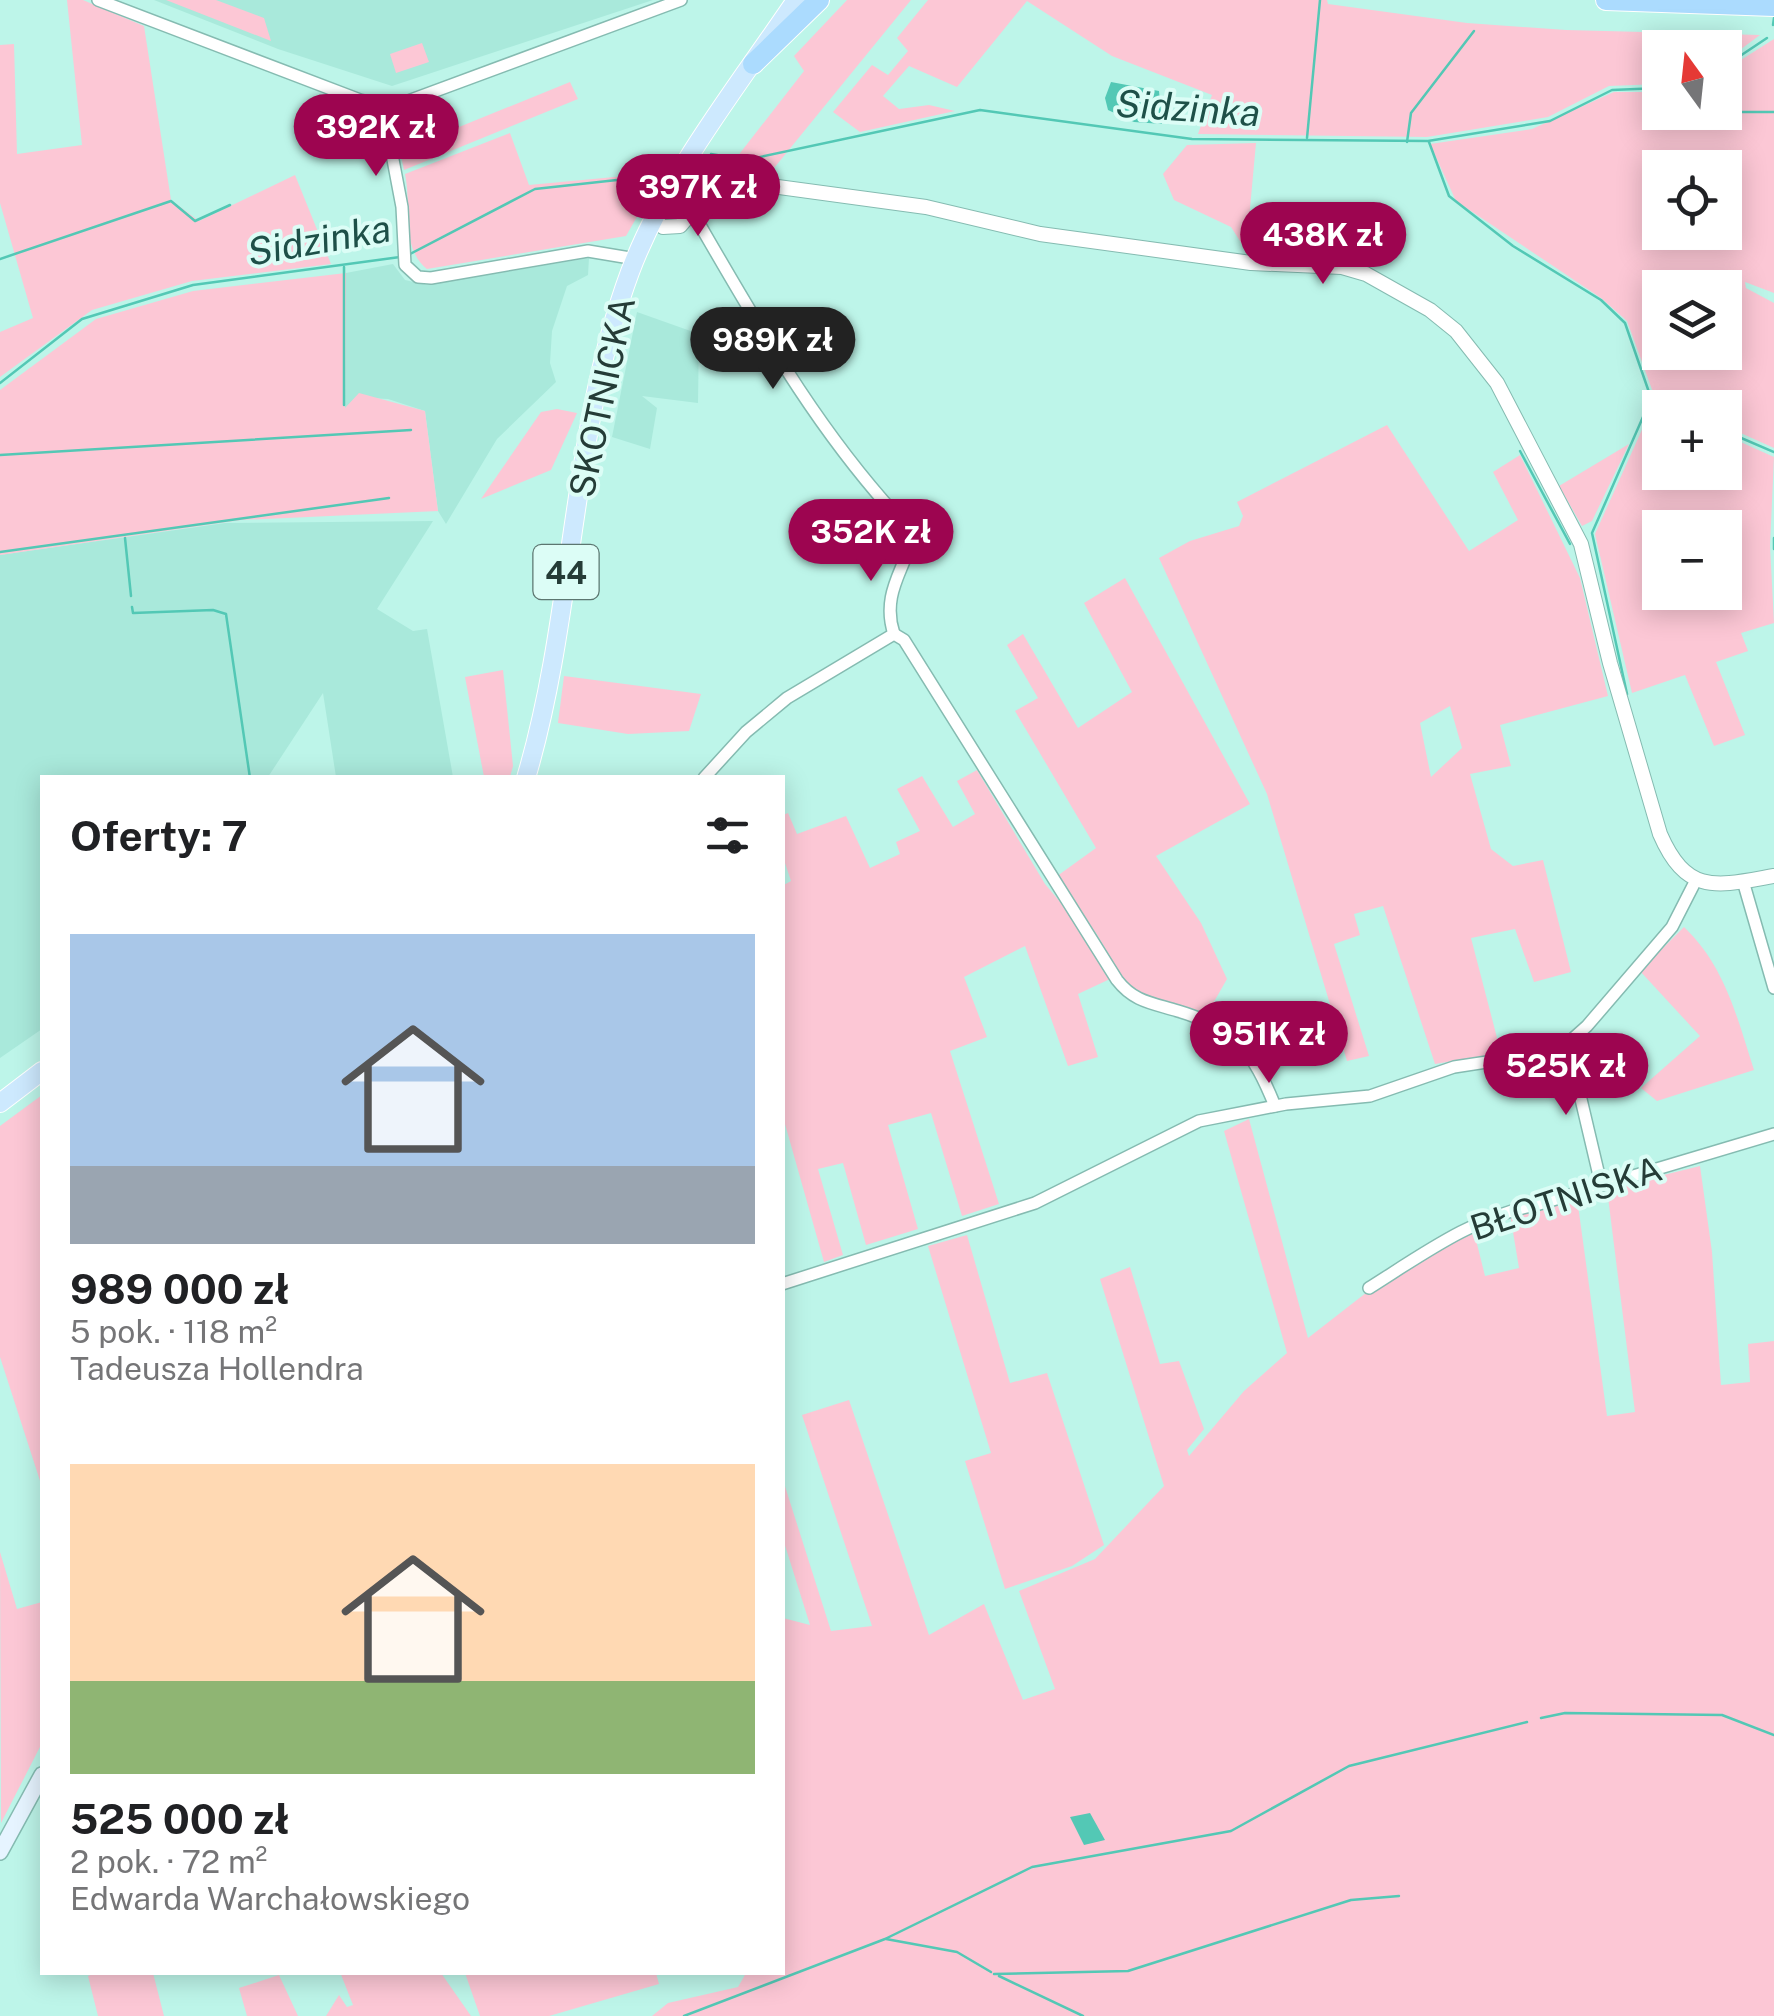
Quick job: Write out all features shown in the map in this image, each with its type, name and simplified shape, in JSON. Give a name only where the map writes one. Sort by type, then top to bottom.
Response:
[{"type":"highway","points":[[753,64],[819,0]]},
{"type":"highway","points":[[1606,0],[1774,6]]},
{"type":"main road","name":"SKOTNICKA","points":[[527,775],[602,371],[636,259],[688,163],[796,0]]},
{"type":"main road","points":[[0,1103],[40,1072]]},
{"type":"main road","points":[[0,1852],[40,1779]]},
{"type":"street","points":[[98,0],[383,107],[412,103],[681,0]]},
{"type":"street","points":[[383,107],[402,207],[404,265],[418,277],[588,251],[636,259]]},
{"type":"street","points":[[688,163],[720,179],[926,207],[1040,234],[1251,263],[1342,267],[1366,274],[1430,310],[1456,331],[1498,382],[1581,544],[1610,662],[1660,834],[1678,866],[1696,880],[1743,881],[1774,876]]},
{"type":"street","points":[[654,220],[672,228],[694,212],[720,179]]},
{"type":"street","points":[[694,212],[796,389],[853,470],[909,530],[912,540],[888,598],[894,634],[924,666],[1026,842],[1130,997],[1182,1012],[1233,1034],[1250,1054],[1275,1106]]},
{"type":"street","points":[[707,775],[746,732],[787,698],[894,634]]},
{"type":"street","points":[[785,1283],[1035,1202],[1179,1128],[1275,1106],[1370,1096],[1454,1068],[1530,1059],[1568,1044],[1672,927],[1696,880]]},
{"type":"street","points":[[1743,881],[1774,988]]},
{"type":"street","points":[[1568,1044],[1601,1184]]},
{"type":"street","name":"BŁOTNISKA","points":[[1369,1288],[1479,1222],[1774,1134]]},
{"type":"shaded area","points":[[67,0],[83,0],[144,26],[171,200],[199,221],[295,175],[331,264],[192,281],[92,310],[0,377],[0,332],[33,318],[0,203],[0,45],[14,44],[17,154],[82,145]]},
{"type":"shaded area","points":[[154,0],[653,0],[392,86],[278,49]]},
{"type":"shaded area","points":[[166,0],[216,0],[264,18],[271,41]]},
{"type":"shaded area","points":[[847,0],[911,0],[770,173],[730,166],[804,71],[794,56]]},
{"type":"shaded area","points":[[928,0],[1327,0],[1328,4],[1467,23],[1642,32],[1642,85],[1609,86],[1548,117],[1427,137],[1198,134],[1212,95],[1112,56],[1027,1],[957,87],[909,66],[883,96],[899,109],[929,105],[955,111],[860,132],[833,112],[872,65],[888,75],[908,51],[897,38]]},
{"type":"shaded area","points":[[1742,35],[1760,35],[1742,48]]},
{"type":"shaded area","points":[[1774,39],[1774,293],[1745,282],[1746,288],[1774,303],[1774,448],[1742,434],[1742,390],[1652,390],[1645,370],[1742,370],[1742,270],[1642,270],[1642,362],[1627,321],[1601,298],[1456,201],[1430,144],[1532,129],[1614,92],[1642,92],[1642,130],[1742,130],[1742,59]]},
{"type":"shaded area","points":[[422,43],[429,62],[396,73],[390,54]]},
{"type":"shaded area","points":[[570,82],[578,99],[404,170],[400,151]]},
{"type":"shaded area","points":[[1111,82],[1159,91],[1162,124],[1134,122],[1108,110],[1105,98]]},
{"type":"shaded area","points":[[510,133],[529,185],[625,176],[673,154],[626,236],[427,269],[413,250],[410,238],[405,174]]},
{"type":"shaded area","points":[[1256,143],[1249,219],[1268,228],[1266,256],[1249,255],[1231,227],[1174,200],[1163,174],[1187,145]]},
{"type":"shaded area","points":[[696,175],[706,187],[676,218],[670,210]]},
{"type":"shaded area","points":[[589,258],[588,275],[567,286],[552,331],[550,363],[556,382],[497,439],[446,524],[438,511],[425,411],[388,399],[367,398],[345,408],[346,273],[393,264],[405,280],[427,285]]},
{"type":"shaded area","points":[[346,273],[345,408],[359,393],[425,411],[438,511],[241,520],[0,555],[0,390],[96,319],[193,291]]},
{"type":"shaded area","points":[[637,312],[699,334],[698,403],[642,396],[657,408],[650,449],[612,437]]},
{"type":"shaded area","points":[[557,409],[577,413],[551,470],[481,499],[541,412]]},
{"type":"shaded area","points":[[1387,425],[1469,551],[1518,520],[1493,472],[1520,455],[1580,578],[1608,696],[1500,725],[1511,766],[1470,774],[1491,849],[1513,866],[1543,860],[1571,972],[1534,982],[1515,929],[1471,938],[1501,1053],[1435,1064],[1383,906],[1354,914],[1360,935],[1334,944],[1369,1056],[1347,1061],[1267,794],[1159,558],[1190,541],[1239,526],[1243,516],[1237,502]],"holes":[[[1450,706],[1462,748],[1431,777],[1420,723]]]},
{"type":"shaded area","points":[[1642,430],[1642,490],[1742,490],[1742,443],[1774,457],[1770,546],[1774,623],[1741,633],[1748,651],[1716,662],[1745,735],[1714,746],[1685,675],[1632,693],[1595,534]]},
{"type":"shaded area","points":[[1629,444],[1592,521],[1582,526],[1559,486]]},
{"type":"shaded area","points":[[433,521],[377,609],[413,631],[427,629],[453,775],[336,775],[323,693],[269,775],[40,775],[40,1030],[0,1058],[0,555],[225,523]]},
{"type":"shaded area","points":[[1125,578],[1250,804],[1156,856],[1201,923],[1227,979],[1207,1014],[1131,992],[1096,933],[1053,879],[1096,848],[1015,711],[1038,698],[1007,645],[1023,634],[1078,728],[1132,692],[1084,603]]},
{"type":"shaded area","points":[[503,670],[513,766],[511,775],[484,775],[465,677]]},
{"type":"shaded area","points":[[564,676],[701,694],[689,731],[628,734],[558,723]]},
{"type":"shaded area","points":[[977,770],[1045,884],[1081,927],[1110,979],[1078,994],[1098,1057],[1068,1066],[1025,946],[964,977],[987,1037],[950,1051],[999,1204],[962,1216],[931,1113],[888,1125],[918,1229],[866,1245],[843,1163],[818,1169],[843,1255],[824,1262],[785,1124],[785,884],[791,881],[785,863],[785,814],[788,813],[797,834],[846,816],[870,868],[900,854],[896,842],[920,831],[897,789],[922,776],[953,827],[975,814],[957,781]]},
{"type":"shaded area","points":[[1684,927],[1720,975],[1754,1070],[1657,1101],[1641,1088],[1700,1036],[1640,971]]},
{"type":"shaded area","points":[[40,1096],[40,1481],[0,1357],[0,1126]]},
{"type":"shaded area","points":[[1249,1119],[1308,1338],[1371,1289],[1473,1228],[1485,1276],[1519,1268],[1510,1214],[1577,1198],[1607,1416],[1635,1412],[1607,1189],[1700,1166],[1712,1252],[1721,1385],[1750,1382],[1748,1344],[1774,1341],[1774,2016],[652,2016],[668,2003],[738,1987],[745,1975],[785,1975],[785,1619],[810,1625],[785,1545],[785,1486],[831,1631],[872,1626],[802,1415],[849,1400],[929,1635],[984,1604],[1023,1700],[1055,1689],[1019,1591],[1095,1559],[1164,1486],[1100,1279],[1130,1267],[1160,1364],[1179,1361],[1204,1429],[1187,1450],[1189,1456],[1244,1391],[1287,1353],[1224,1131]]},
{"type":"shaded area","points":[[967,1235],[1010,1383],[1047,1373],[1104,1545],[1072,1566],[1005,1589],[965,1461],[991,1453],[928,1246]]},
{"type":"shaded area","points":[[0,1552],[17,1609],[40,1603],[40,1747],[1,1823]]},
{"type":"shaded area","points":[[1090,1813],[1105,1840],[1084,1845],[1070,1817]]},
{"type":"shaded area","points":[[154,1975],[164,2016],[98,2016],[88,1976]]},
{"type":"shaded area","points":[[279,1975],[298,2016],[247,2016],[239,1988]]},
{"type":"shaded area","points":[[341,1975],[442,1975],[471,2016],[326,2016],[339,1995],[347,2007],[353,2005]]},
{"type":"shaded area","points":[[466,1975],[657,1975],[659,1984],[549,2016],[480,2016]]},
{"type":"waterway","points":[[1307,138],[1320,0]]},
{"type":"waterway","name":"Sidzinka","points":[[1773,25],[1774,18]]},
{"type":"waterway","points":[[1407,142],[1411,113],[1474,31]]},
{"type":"waterway","name":"Sidzinka","points":[[1742,55],[1767,38]]},
{"type":"waterway","name":"Sidzinka","points":[[711,154],[746,160],[980,110],[1192,139],[1428,141],[1550,121],[1612,90],[1642,89]]},
{"type":"waterway","points":[[1742,112],[1774,112]]},
{"type":"waterway","points":[[1429,142],[1449,196],[1513,246],[1601,300],[1625,323],[1648,390]]},
{"type":"waterway","name":"Sidzinka","points":[[408,255],[535,189],[626,179],[657,166]]},
{"type":"waterway","points":[[0,259],[171,201],[195,221],[230,205]]},
{"type":"waterway","name":"Sidzinka","points":[[0,383],[82,319],[193,285],[400,257]]},
{"type":"waterway","points":[[344,267],[344,405]]},
{"type":"waterway","points":[[1627,694],[1592,533],[1642,419]]},
{"type":"waterway","points":[[0,455],[411,430]]},
{"type":"waterway","points":[[1742,438],[1774,452]]},
{"type":"waterway","points":[[1520,451],[1570,544]]},
{"type":"waterway","points":[[0,552],[389,498]]},
{"type":"waterway","points":[[125,538],[131,596]]},
{"type":"waterway","points":[[1774,538],[1774,549]]},
{"type":"waterway","points":[[132,607],[133,613],[213,610],[226,614],[250,775]]},
{"type":"waterway","points":[[1541,1718],[1565,1713],[1722,1715],[1774,1735]]},
{"type":"waterway","points":[[684,2016],[885,1939],[1032,1867],[1231,1831],[1349,1766],[1527,1722]]},
{"type":"waterway","points":[[994,1974],[1128,1971],[1351,1900],[1399,1896]]},
{"type":"waterway","points":[[886,1939],[957,1952],[991,1972]]},
{"type":"waterway","points":[[999,1976],[1083,2016]]}]
